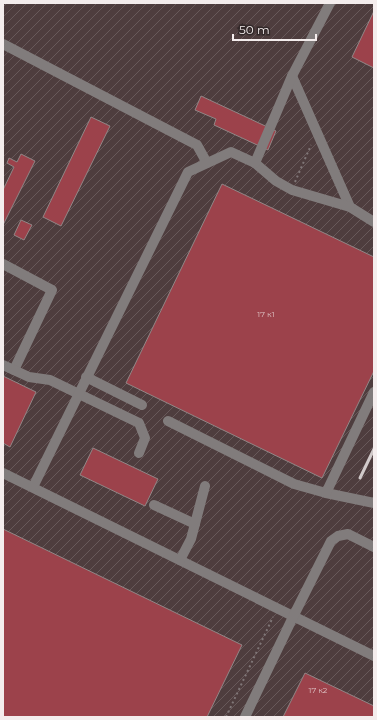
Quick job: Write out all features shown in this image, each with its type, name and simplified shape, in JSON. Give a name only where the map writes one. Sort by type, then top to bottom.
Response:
[{"type":"street","points":[[255,163],[292,76],[330,3]]},
{"type":"street","points":[[3,44],[197,145],[207,163]]},
{"type":"street","points":[[292,76],[350,207]]},
{"type":"street","points":[[33,487],[188,172],[231,152],[255,163],[276,181],[292,190],[350,207],[374,222]]},
{"type":"street","points":[[3,264],[52,290],[14,370]]},
{"type":"street","points":[[3,365],[28,377],[50,380],[139,423],[145,438],[139,453]]},
{"type":"street","points":[[86,377],[142,406]]},
{"type":"street","points":[[326,493],[374,392]]},
{"type":"street","points":[[168,421],[294,484],[326,493],[374,503]]},
{"type":"street","points":[[3,472],[276,609],[374,656]]},
{"type":"street","points":[[180,560],[191,539],[205,486]]},
{"type":"street","points":[[154,505],[195,524]]},
{"type":"street","points":[[245,717],[331,541],[338,536],[348,534],[374,547]]},
{"type":"path","points":[[292,190],[316,133]]},
{"type":"path","points":[[226,717],[276,609]]},
{"type":"shaded area","points":[[3,3],[374,3],[374,717],[3,717]]},
{"type":"building","points":[[374,11],[374,68],[352,57]]},
{"type":"building","points":[[201,96],[276,131],[268,150],[214,125],[216,119],[195,110]]},
{"type":"building","points":[[91,117],[110,126],[61,226],[43,217]]},
{"type":"building","points":[[21,154],[35,161],[3,225],[3,190],[14,167],[7,163],[9,158],[17,162]]},
{"type":"building","points":[[222,184],[374,257],[374,371],[322,478],[126,383]]},
{"type":"building","points":[[21,220],[32,225],[24,240],[14,235]]},
{"type":"building","points":[[3,376],[36,392],[10,447],[3,443]]},
{"type":"building","points":[[93,448],[158,479],[145,506],[80,475]]},
{"type":"building","points":[[3,529],[242,645],[207,717],[3,717]]},
{"type":"building","points":[[305,673],[374,706],[374,717],[283,717]]},
{"type":"railway","points":[[360,478],[374,449]]}]
